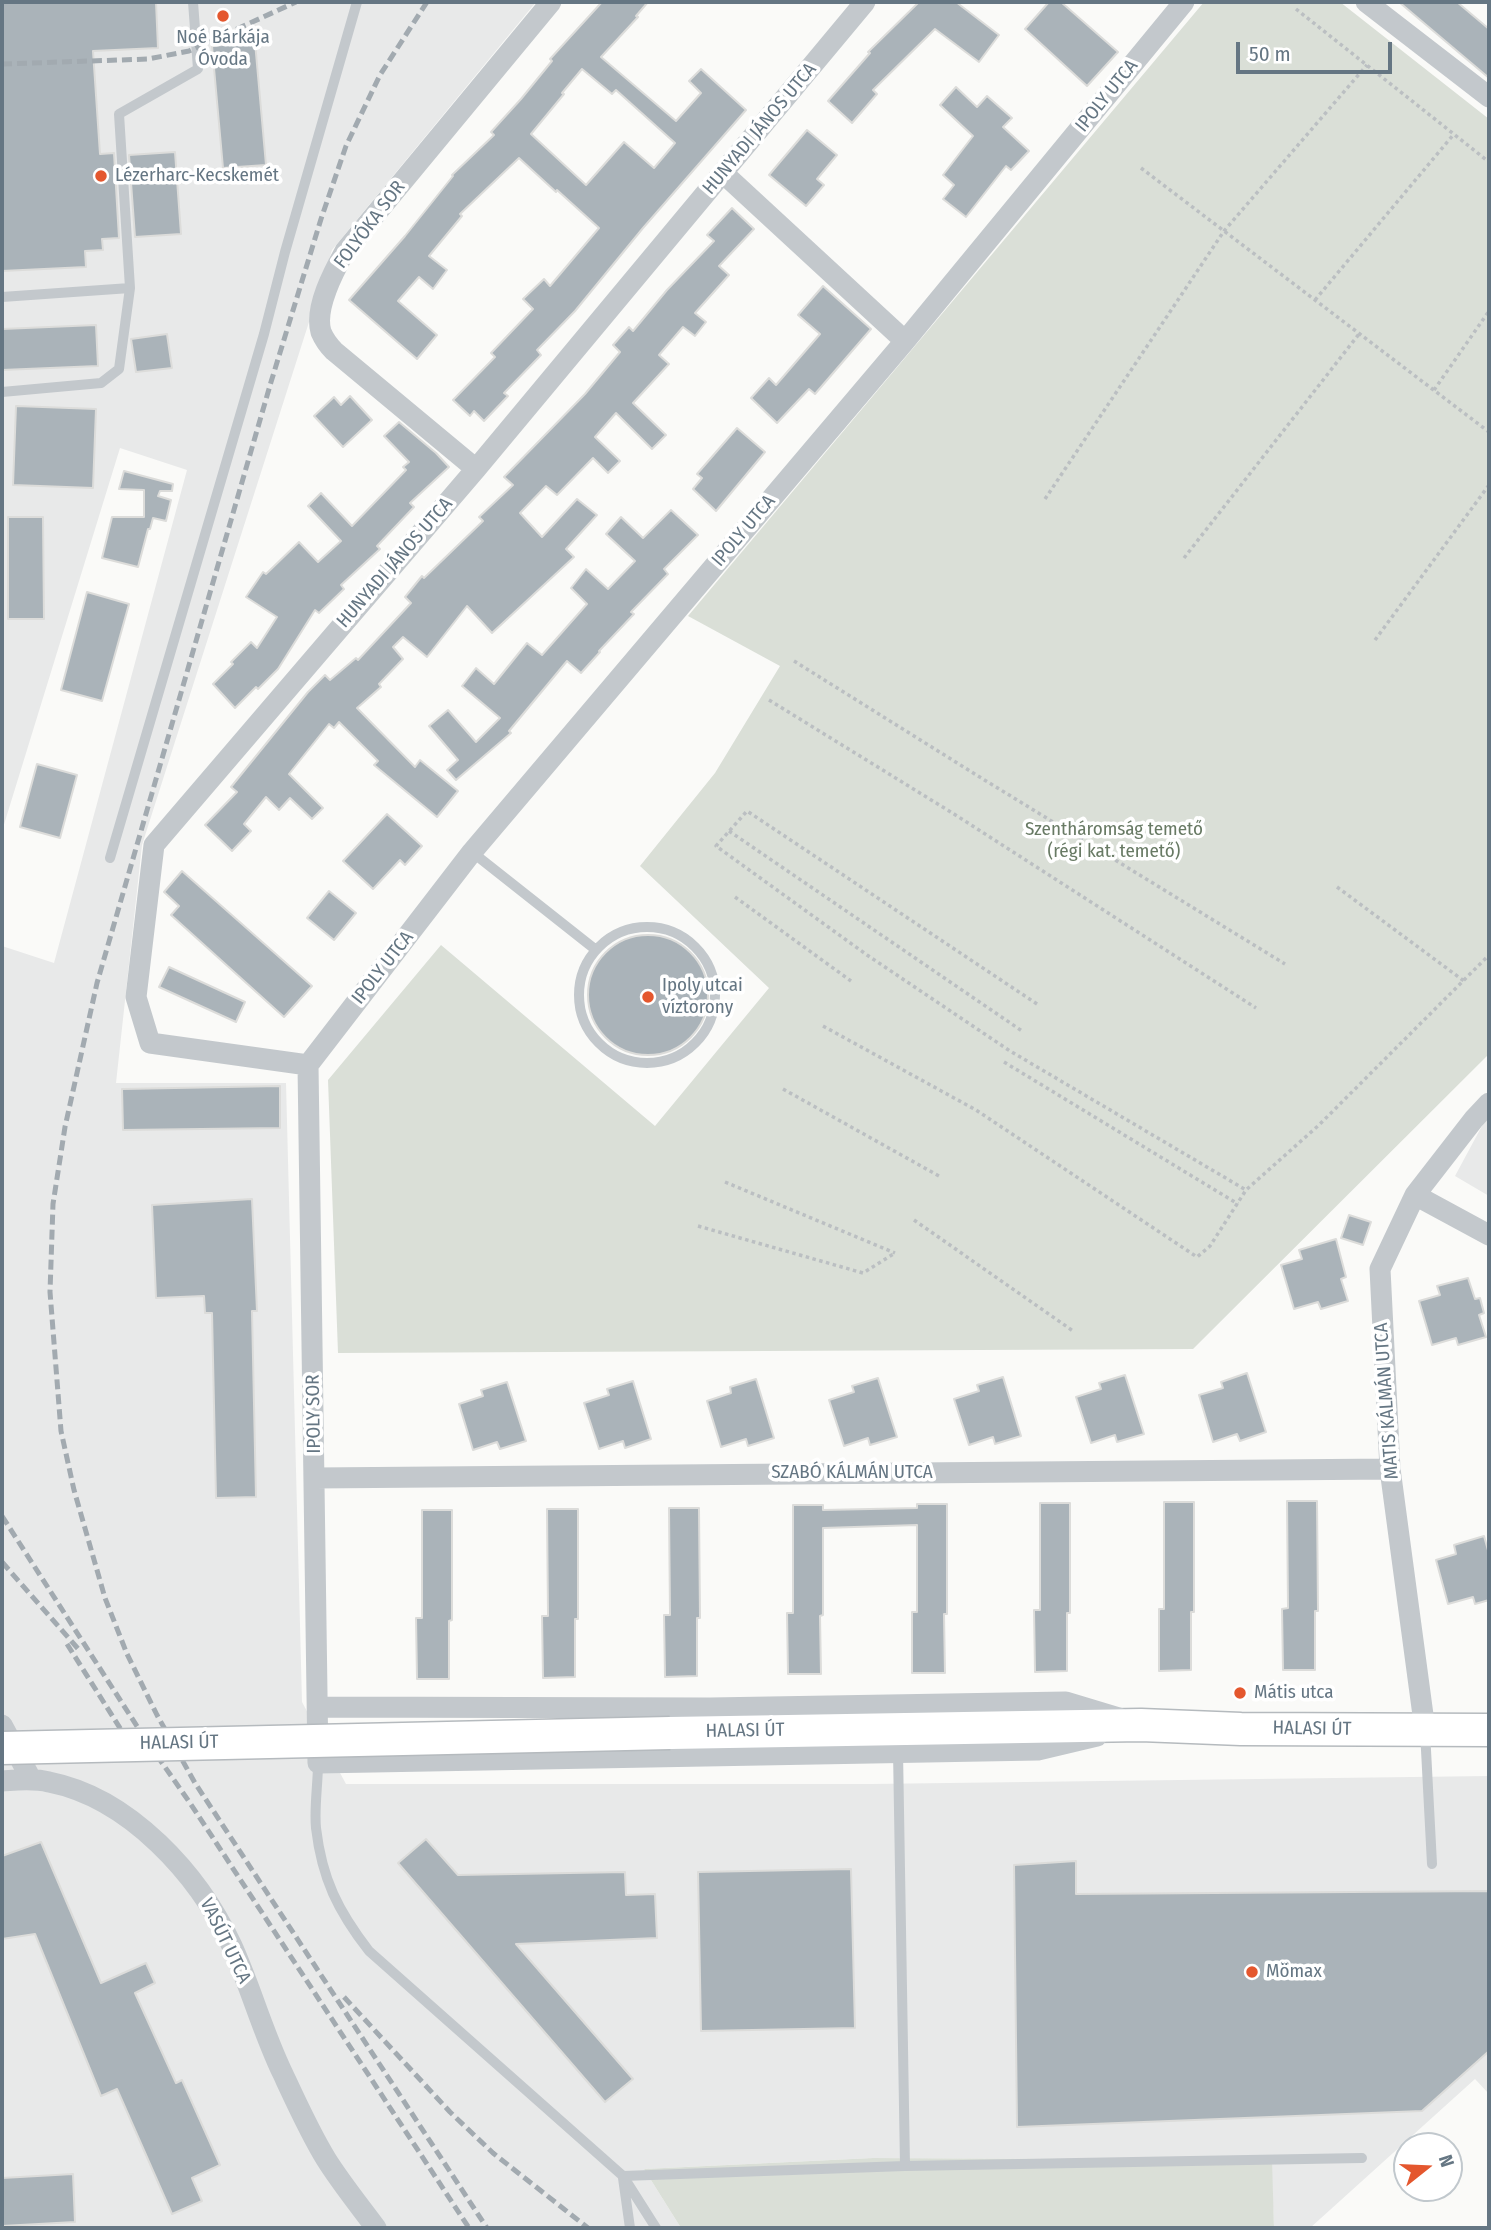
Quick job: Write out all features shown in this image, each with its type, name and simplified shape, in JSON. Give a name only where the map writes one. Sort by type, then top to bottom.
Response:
[{"type":"main road","name":"HALASI ÚT","points":[[2,1748],[1141,1725],[1241,1729],[1489,1730]]},
{"type":"street","name":"FOLYÓKA SOR","points":[[476,469],[334,352],[321,330],[321,311],[330,279],[345,251],[551,2]]},
{"type":"street","name":"HUNYADI JÁNOS UTCA","points":[[308,1065],[150,1043],[136,997],[154,845],[476,469],[866,2]]},
{"type":"street","name":"IPOLY UTCA","points":[[308,1065],[472,852],[905,341],[1184,2]]},
{"type":"street","points":[[1366,2],[1489,97]]},
{"type":"street","points":[[723,173],[905,341]]},
{"type":"street","name":"IPOLY SOR","points":[[308,1065],[318,1763]]},
{"type":"street","name":"MATIS KÁLMÁN UTCA","points":[[1425,1730],[1390,1469],[1380,1269],[1415,1195],[1489,1103]]},
{"type":"street","points":[[1415,1195],[1489,1235]]},
{"type":"street","name":"SZABÓ KÁLMÁN UTCA","points":[[315,1478],[1390,1469]]},
{"type":"street","points":[[318,1707],[710,1708],[1066,1702],[1141,1725]]},
{"type":"street","points":[[2,1725],[31,1779],[2,1781]]},
{"type":"street","points":[[318,1763],[1038,1750],[1141,1725]]},
{"type":"street","name":"VASÚT UTCA","points":[[31,1779],[87,1794],[127,1818],[156,1840],[200,1890],[232,1947],[281,2072],[326,2158],[376,2228]]},
{"type":"lane","points":[[2,392],[101,383],[119,369],[130,288],[119,114],[198,69],[193,2]]},
{"type":"lane","points":[[110,858],[264,334],[357,2]]},
{"type":"lane","points":[[2,297],[130,288]]},
{"type":"lane","points":[[472,852],[596,950]]},
{"type":"lane","points":[[646,928],[672,932],[694,946],[709,968],[715,993],[711,1018],[698,1041],[677,1056],[653,1063],[628,1060],[606,1049],[589,1030],[580,1006],[581,981],[596,950],[621,933],[646,928]]},
{"type":"lane","points":[[1425,1730],[1432,1864]]},
{"type":"lane","points":[[898,1751],[905,2166]]},
{"type":"lane","points":[[318,1763],[316,1826],[332,1894],[347,1922],[369,1951],[623,2176],[656,2228]]},
{"type":"lane","points":[[623,2176],[905,2166],[1362,2158]]},
{"type":"lane","points":[[623,2176],[630,2228]]},
{"type":"path","points":[[1296,9],[1489,162]]},
{"type":"path","points":[[1045,499],[1224,231],[1367,65]]},
{"type":"path","points":[[1315,300],[1454,134]]},
{"type":"path","points":[[1141,168],[1489,432]]},
{"type":"path","points":[[1434,390],[1489,311]]},
{"type":"path","points":[[1184,558],[1359,333]]},
{"type":"path","points":[[1375,640],[1489,485]]},
{"type":"path","points":[[794,661],[1285,964]]},
{"type":"path","points":[[769,700],[954,814],[1256,1008]]},
{"type":"path","points":[[1037,1004],[747,811],[716,846],[867,954],[1010,1051],[1246,1190]]},
{"type":"path","points":[[729,831],[1022,1031]]},
{"type":"path","points":[[1337,887],[1464,981]]},
{"type":"path","points":[[735,897],[851,981]]},
{"type":"path","points":[[823,1026],[976,1110],[1197,1257],[1210,1246],[1246,1190],[1319,1125],[1489,955]]},
{"type":"path","points":[[1004,1062],[1238,1204]]},
{"type":"path","points":[[783,1089],[939,1176]]},
{"type":"path","points":[[698,1226],[863,1273],[895,1253],[725,1182]]},
{"type":"path","points":[[914,1220],[1073,1331]]},
{"type":"shaded area","points":[[2,2],[536,2],[332,250],[142,845],[116,1083],[286,1083],[302,1702],[346,1784],[871,1784],[1489,1776],[1489,2094],[1475,2079],[1416,2132],[1393,2132],[1393,2153],[1310,2228],[1274,2228],[1271,2160],[873,2158],[644,2169],[681,2228],[2,2228],[2,946],[54,963],[187,470],[120,448],[2,831]]},
{"type":"shaded area","points":[[1489,1118],[1489,1196],[1455,1176],[1483,1124]]},
{"type":"green space","name":"Szentháromság temető (régi kat. temető)","points":[[1204,2],[1340,2],[1489,119],[1489,1054],[1193,1349],[338,1353],[328,1080],[441,945],[655,1126],[769,988],[640,866],[715,773],[780,666],[688,616]]},
{"type":"green space","points":[[873,2158],[1272,2160],[1274,2228],[681,2228],[644,2169]]},
{"type":"building","points":[[2,2],[156,2],[158,48],[93,51],[100,154],[114,153],[119,238],[102,239],[103,250],[85,251],[86,267],[2,271]]},
{"type":"building","points":[[602,2],[648,2],[636,16],[638,17],[601,57],[676,121],[701,93],[689,81],[701,69],[746,110],[575,311],[537,350],[541,355],[504,393],[508,396],[484,421],[474,411],[470,416],[453,400],[495,357],[491,353],[533,309],[523,299],[544,279],[550,286],[599,228],[557,190],[556,192],[519,158],[460,214],[462,216],[429,256],[447,270],[433,289],[419,277],[398,301],[437,335],[417,359],[349,300],[405,236],[452,175],[494,135],[491,132],[552,61],[550,59]],"holes":[[[582,69],[612,94],[616,90],[675,143],[654,168],[624,142],[586,185],[531,134]]]},
{"type":"building","points":[[919,2],[956,2],[999,35],[979,62],[935,29],[873,90],[877,94],[852,123],[828,101],[870,53],[868,52]]},
{"type":"building","points":[[1049,2],[1061,2],[1118,52],[1087,86],[1025,29]]},
{"type":"building","points":[[1399,2],[1457,2],[1489,29],[1489,78]]},
{"type":"building","points":[[255,42],[266,165],[223,168],[212,46]]},
{"type":"building","points":[[956,87],[977,107],[987,96],[1012,118],[1003,127],[1029,151],[1011,170],[1006,166],[966,217],[943,199],[954,185],[943,175],[973,136],[940,105]]},
{"type":"building","points":[[807,130],[837,155],[817,179],[824,185],[806,206],[769,175]]},
{"type":"building","points":[[175,152],[181,234],[135,237],[129,155]]},
{"type":"building","points":[[732,208],[754,229],[719,266],[729,275],[695,313],[706,322],[695,336],[683,327],[659,355],[669,364],[633,403],[666,435],[652,449],[616,413],[595,437],[620,461],[608,473],[593,458],[557,495],[546,486],[520,513],[542,537],[577,499],[597,515],[566,549],[574,557],[492,633],[467,606],[427,657],[403,637],[393,647],[403,659],[379,684],[381,687],[357,708],[415,767],[420,760],[458,791],[437,817],[374,765],[378,761],[339,722],[334,728],[329,724],[289,774],[323,808],[312,819],[290,798],[279,810],[266,797],[244,824],[251,831],[232,851],[205,825],[237,792],[231,787],[308,692],[325,675],[330,680],[356,658],[358,660],[411,603],[405,597],[422,576],[424,578],[483,521],[479,517],[513,485],[504,477],[585,394],[620,352],[613,345],[629,327],[633,331],[667,290],[714,241],[707,235]]},
{"type":"building","points":[[823,286],[871,329],[815,394],[809,389],[777,423],[751,398],[769,378],[776,385],[820,334],[798,315]]},
{"type":"building","points":[[96,325],[98,366],[2,370],[2,329]]},
{"type":"building","points":[[167,334],[172,368],[136,372],[131,339]]},
{"type":"building","points":[[350,396],[372,420],[343,447],[314,416],[334,397],[341,405]]},
{"type":"building","points":[[16,406],[96,409],[93,488],[13,485]]},
{"type":"building","points":[[399,422],[449,467],[410,503],[414,507],[377,546],[380,549],[341,585],[344,589],[319,613],[315,610],[278,669],[235,708],[213,684],[251,642],[257,648],[277,617],[246,597],[263,572],[266,574],[299,542],[318,562],[341,541],[308,506],[321,493],[352,526],[406,470],[403,467],[409,462],[384,436]]},
{"type":"building","points":[[737,428],[765,452],[716,511],[693,489],[702,478],[697,474]]},
{"type":"building","points":[[124,471],[173,484],[172,491],[160,491],[158,496],[171,500],[166,521],[153,518],[138,567],[102,558],[112,517],[144,517],[144,490],[119,489]]},
{"type":"building","points":[[671,510],[698,535],[664,569],[668,574],[631,612],[634,614],[581,673],[567,661],[509,731],[511,733],[456,780],[447,770],[458,760],[429,726],[448,710],[476,742],[500,718],[462,686],[476,668],[494,684],[527,643],[542,655],[587,604],[571,588],[586,569],[608,589],[635,561],[606,534],[621,517],[643,538]]},
{"type":"building","points":[[8,517],[43,517],[44,619],[8,619]]},
{"type":"building","points":[[87,592],[129,604],[102,701],[61,690]]},
{"type":"building","points":[[37,764],[77,775],[60,838],[20,827]]},
{"type":"building","points":[[387,814],[422,846],[405,865],[400,860],[373,889],[343,861]]},
{"type":"building","points":[[182,871],[312,986],[284,1017],[171,915],[179,906],[164,892]]},
{"type":"building","points":[[329,891],[356,913],[334,940],[307,918]]},
{"type":"building","name":"Ipoly utcai víztorony","points":[[648,935],[671,940],[690,953],[703,972],[708,995],[703,1018],[690,1037],[671,1050],[648,1055],[625,1050],[606,1037],[593,1018],[588,995],[593,972],[606,953],[625,940]]},
{"type":"building","points":[[169,967],[245,1002],[236,1022],[159,987]]},
{"type":"building","points":[[280,1086],[280,1128],[123,1130],[122,1089]]},
{"type":"building","points":[[252,1199],[257,1311],[252,1311],[256,1497],[216,1498],[212,1313],[205,1313],[204,1296],[156,1298],[152,1205]]},
{"type":"building","points":[[1349,1215],[1371,1222],[1363,1245],[1341,1238]]},
{"type":"building","points":[[1336,1239],[1346,1277],[1341,1279],[1348,1301],[1321,1309],[1318,1302],[1294,1309],[1281,1265],[1302,1259],[1299,1250]]},
{"type":"building","points":[[1468,1278],[1475,1299],[1480,1298],[1484,1313],[1479,1315],[1486,1337],[1458,1345],[1456,1338],[1432,1345],[1419,1301],[1440,1295],[1437,1286]]},
{"type":"building","points":[[1247,1373],[1266,1432],[1240,1441],[1237,1434],[1213,1442],[1199,1395],[1223,1388],[1221,1382]]},
{"type":"building","points":[[1125,1375],[1144,1434],[1117,1442],[1115,1435],[1091,1443],[1076,1397],[1101,1389],[1099,1383]]},
{"type":"building","points":[[1003,1377],[1021,1436],[995,1444],[993,1437],[969,1445],[954,1399],[979,1391],[977,1385]]},
{"type":"building","points":[[878,1378],[897,1437],[870,1445],[868,1438],[844,1446],[829,1400],[854,1392],[852,1386]]},
{"type":"building","points":[[756,1379],[774,1438],[748,1446],[746,1439],[721,1447],[707,1401],[731,1393],[730,1387]]},
{"type":"building","points":[[633,1381],[651,1439],[625,1448],[623,1441],[599,1449],[584,1403],[609,1395],[607,1389]]},
{"type":"building","points":[[507,1382],[526,1441],[500,1449],[497,1442],[473,1450],[459,1404],[483,1396],[481,1390]]},
{"type":"building","points":[[1287,1501],[1317,1501],[1318,1611],[1315,1611],[1315,1670],[1283,1670],[1282,1609],[1288,1608]]},
{"type":"building","points":[[1164,1502],[1194,1502],[1191,1670],[1159,1671],[1159,1609],[1164,1609]]},
{"type":"building","points":[[1040,1503],[1070,1503],[1067,1671],[1035,1672],[1034,1610],[1040,1610]]},
{"type":"building","points":[[917,1504],[947,1504],[945,1673],[912,1673],[912,1612],[917,1612],[917,1525],[823,1528],[821,1674],[788,1674],[787,1613],[793,1613],[793,1505],[823,1505],[823,1510],[917,1508]]},
{"type":"building","points":[[669,1508],[699,1508],[700,1618],[697,1618],[697,1676],[665,1677],[664,1615],[670,1615]]},
{"type":"building","points":[[547,1509],[578,1509],[575,1677],[543,1678],[542,1616],[548,1616]]},
{"type":"building","points":[[422,1510],[452,1510],[449,1679],[417,1679],[416,1618],[422,1618]]},
{"type":"building","points":[[1484,1536],[1489,1554],[1489,1600],[1475,1604],[1473,1597],[1448,1604],[1436,1560],[1456,1554],[1454,1545]]},
{"type":"building","points":[[426,1839],[458,1875],[625,1872],[626,1895],[655,1894],[657,1938],[516,1944],[633,2079],[605,2102],[398,1863]]},
{"type":"building","points":[[41,1842],[101,1983],[146,1963],[155,1983],[135,1993],[176,2083],[182,2080],[220,2165],[192,2178],[202,2201],[172,2214],[117,2089],[101,2096],[35,1934],[2,1939],[2,1856]]},
{"type":"building","name":"Mömax","points":[[1076,1861],[1076,1894],[1489,1891],[1489,2051],[1422,2111],[1017,2127],[1014,1865]]},
{"type":"building","points":[[851,1869],[855,2028],[701,2031],[698,1872]]},
{"type":"building","points":[[73,2174],[75,2222],[2,2226],[2,2178]]},
{"type":"railway","points":[[2,64],[148,59],[189,51],[296,2]]},
{"type":"railway","points":[[427,2],[380,75],[346,146],[271,382],[97,983],[65,1127],[53,1204],[50,1292],[61,1431],[74,1490],[105,1598],[127,1654],[195,1783],[487,2228]]},
{"type":"railway","points":[[2,1516],[142,1734],[469,2228]]},
{"type":"railway","points":[[2,1562],[80,1651]]},
{"type":"railway","points":[[67,1644],[125,1736]]},
{"type":"railway","points":[[344,1997],[450,2112],[493,2153],[588,2228]]},
{"type":"place","name":"Noé Bárkája Óvoda","points":[[223,16]]},
{"type":"place","name":"Lézerharc-Kecskemét","points":[[101,176]]},
{"type":"place","name":"Ipoly utcai víztorony","points":[[648,997]]},
{"type":"place","name":"Mátis utca","points":[[1240,1693]]},
{"type":"place","name":"Mömax","points":[[1252,1972]]}]
